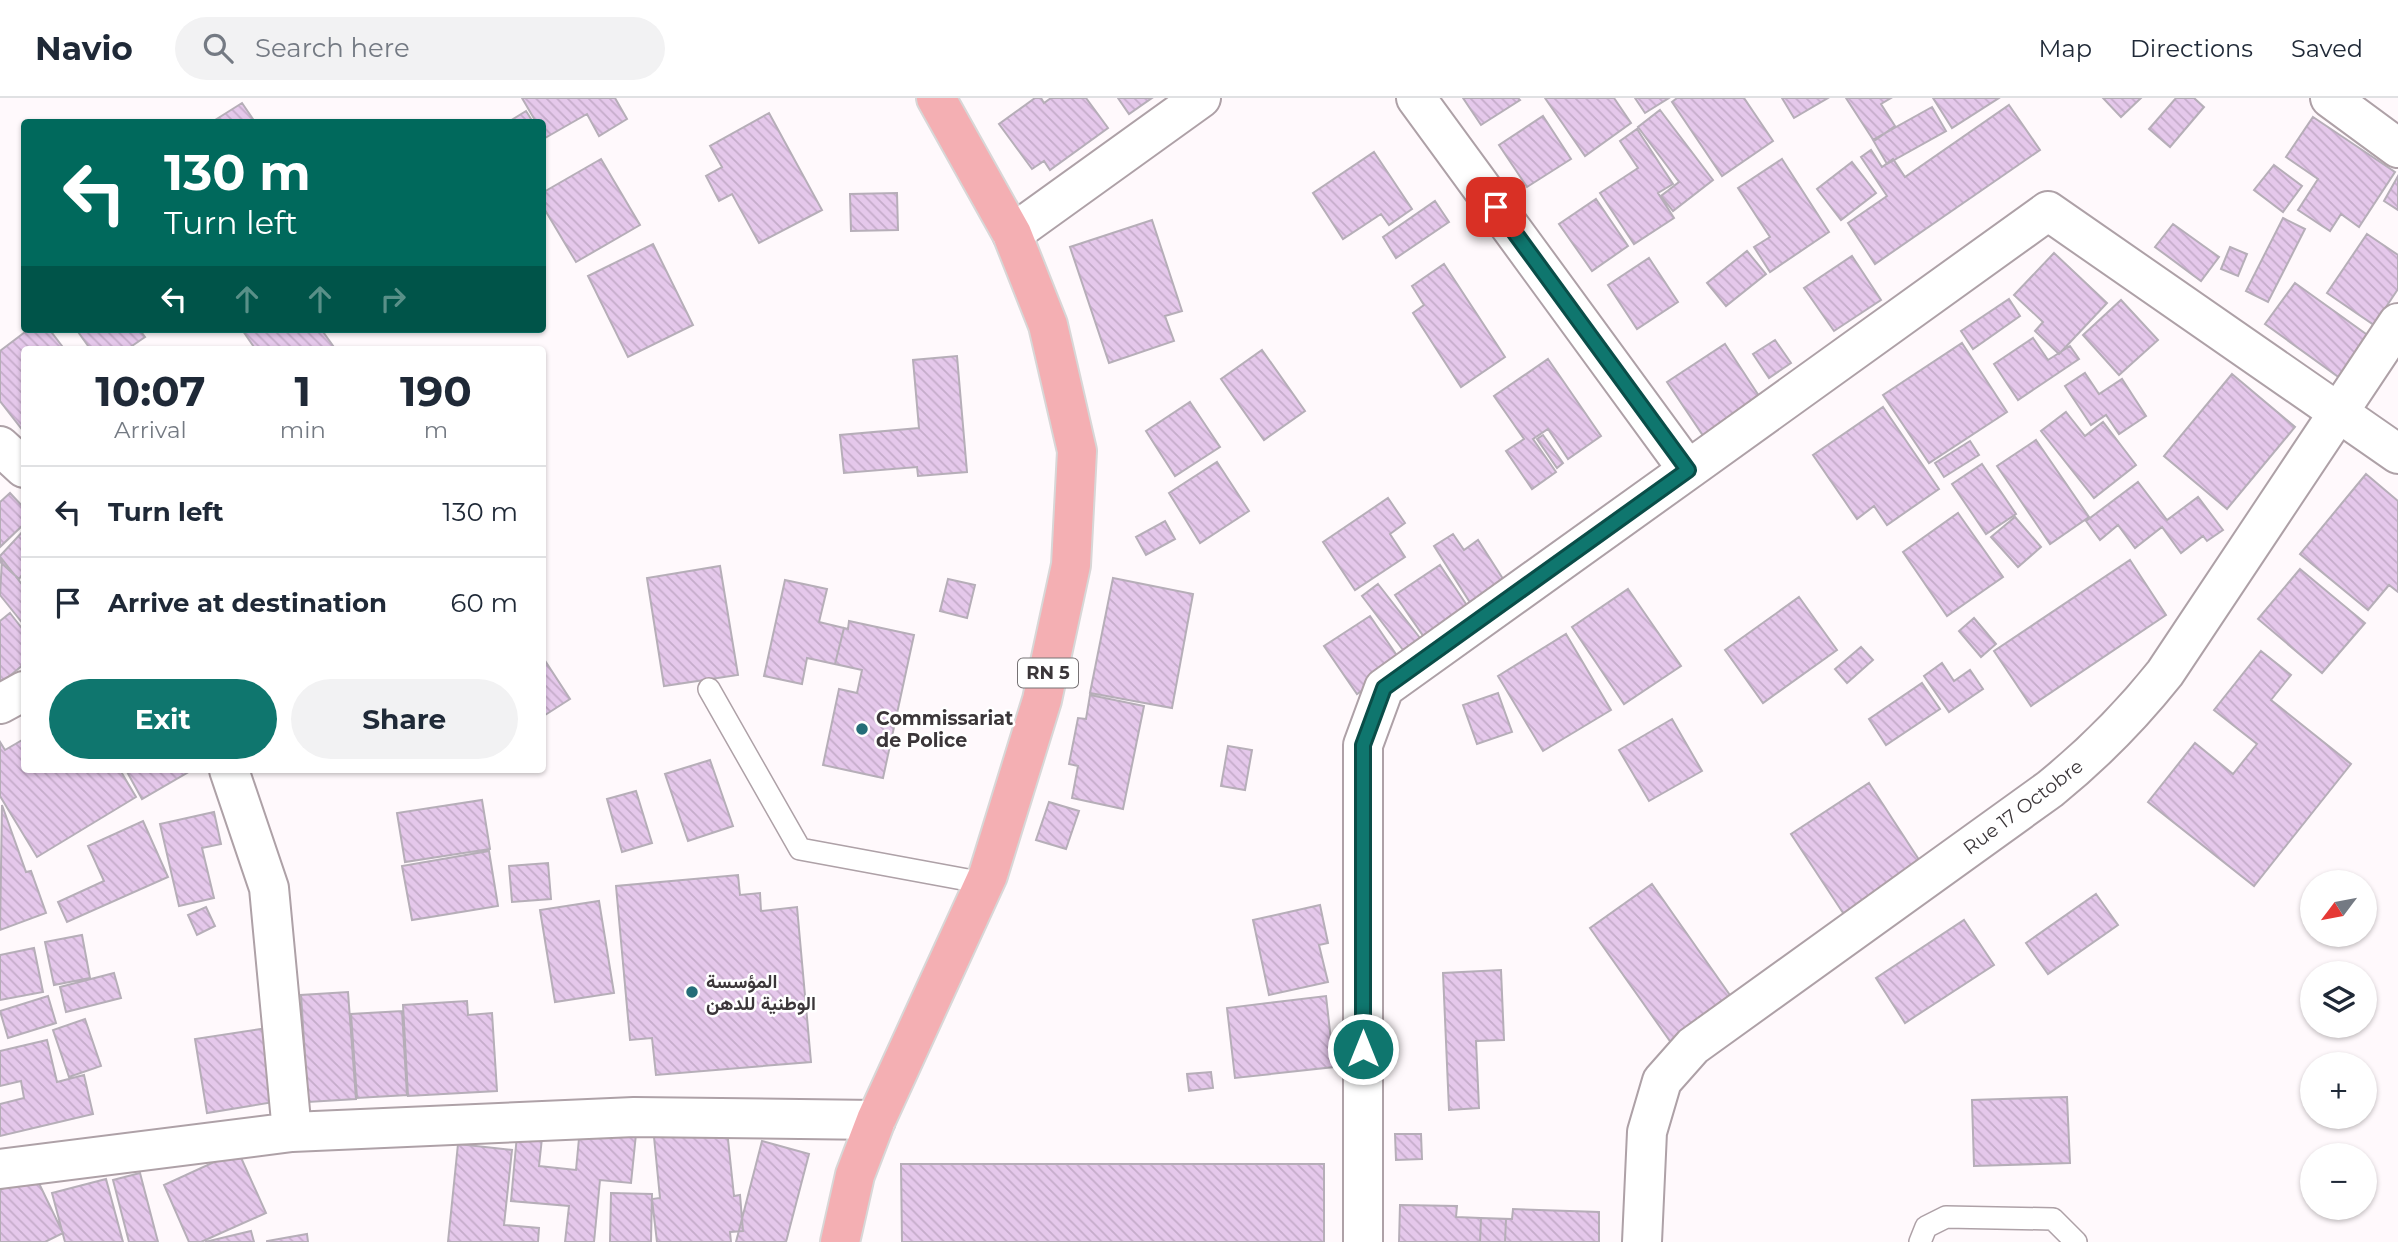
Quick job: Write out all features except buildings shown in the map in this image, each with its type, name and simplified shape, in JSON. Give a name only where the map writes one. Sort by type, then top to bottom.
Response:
[{"type":"main road","name":"RN 5","points":[[840,1242],[855,1175],[876,1120],[984,883],[1045,686],[1071,565],[1077,451],[1048,325],[1012,234],[936,98]]},
{"type":"street","points":[[1012,234],[1201,98]]},
{"type":"street","points":[[1416,98],[1688,470]]},
{"type":"street","points":[[2330,98],[2398,148]]},
{"type":"street","points":[[1363,1242],[1363,745],[1384,688],[2048,211],[2398,454]]},
{"type":"street","name":"Rue 17 Octobre","points":[[1642,1242],[1647,1132],[1662,1082],[1693,1046],[2050,789],[2091,755],[2130,717],[2165,673],[2398,323]]},
{"type":"street","points":[[0,446],[21,465]]},
{"type":"street","points":[[0,704],[21,693]]},
{"type":"street","points":[[230,773],[270,888],[292,1132]]},
{"type":"street","points":[[0,1169],[292,1132],[634,1117],[876,1120]]},
{"type":"lane","points":[[709,689],[800,849],[984,883]]},
{"type":"lane","points":[[1920,1242],[1926,1227],[1946,1217],[2053,1219],[2076,1242]]},
{"type":"place","name":"Commissariat de Police","points":[[862,729]]},
{"type":"place","name":"المؤسسة الوطنية للدهن","points":[[692,992]]},
{"type":"route","points":[[1363,1049],[1363,745],[1384,688],[1688,470],[1496,207]]}]
